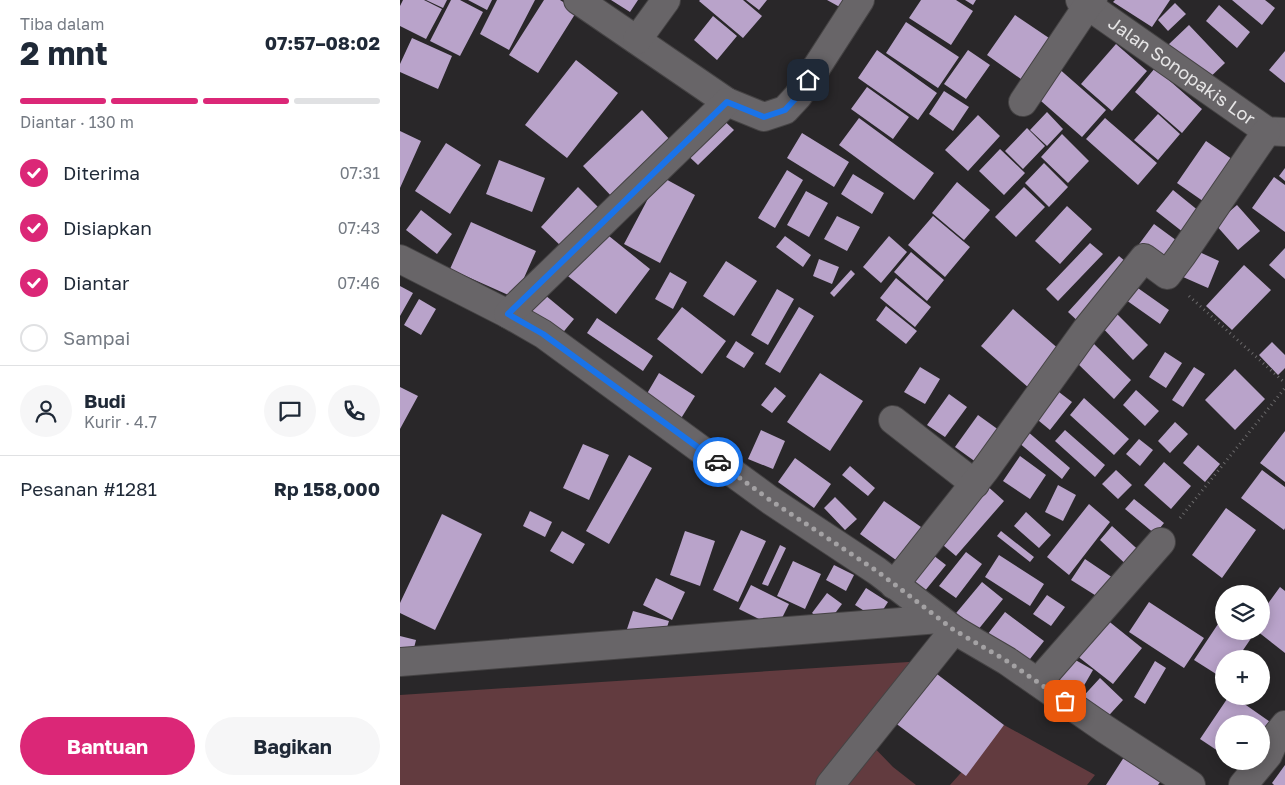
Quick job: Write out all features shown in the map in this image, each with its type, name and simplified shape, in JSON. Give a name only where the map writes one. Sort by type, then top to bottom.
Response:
[{"type":"street","points":[[578,0],[727,102],[764,117],[785,110],[798,96],[860,0]]},
{"type":"street","points":[[637,40],[666,0]]},
{"type":"street","points":[[1023,102],[1087,2]]},
{"type":"street","name":"Jalan Sonopakis Lor","points":[[1087,2],[1276,132]]},
{"type":"street","points":[[508,314],[727,102]]},
{"type":"street","points":[[894,585],[975,484],[1086,330],[1116,295],[1132,272],[1144,258],[1167,275],[1276,132]]},
{"type":"street","points":[[400,259],[543,334],[763,494],[877,571],[946,624],[1007,661],[1105,729],[1191,785]]},
{"type":"street","points":[[893,420],[975,484]]},
{"type":"street","points":[[1038,682],[1161,542]]},
{"type":"street","points":[[400,662],[946,624]]},
{"type":"street","points":[[830,785],[946,624]]},
{"type":"street","points":[[1244,785],[1268,755],[1277,735],[1285,725]]},
{"type":"path","points":[[1167,275],[1285,383]]},
{"type":"path","points":[[1161,542],[1285,388]]},
{"type":"shaded area","points":[[924,661],[863,736],[893,767],[916,785],[400,785],[400,695]]},
{"type":"shaded area","points":[[1004,725],[1095,775],[1087,785],[950,785]]},
{"type":"building","points":[[403,0],[424,0],[442,9],[426,39],[400,26],[400,6]]},
{"type":"building","points":[[426,0],[447,0],[443,8]]},
{"type":"building","points":[[451,0],[460,0],[483,12],[460,56],[430,41]]},
{"type":"building","points":[[468,0],[492,0],[487,10]]},
{"type":"building","points":[[497,0],[535,0],[509,50],[480,34]]},
{"type":"building","points":[[544,0],[560,0],[577,11],[538,73],[509,55]]},
{"type":"building","points":[[611,0],[638,0],[630,12]]},
{"type":"building","points":[[700,0],[743,0],[762,16],[743,38]]},
{"type":"building","points":[[746,0],[767,0],[759,10]]},
{"type":"building","points":[[827,0],[853,0],[847,11]]},
{"type":"building","points":[[921,0],[956,0],[973,11],[951,45],[909,18]]},
{"type":"building","points":[[965,0],[976,0],[973,5]]},
{"type":"building","points":[[1115,0],[1170,0],[1152,27],[1113,2]]},
{"type":"building","points":[[1232,0],[1265,0],[1275,8],[1262,25]]},
{"type":"building","points":[[1175,3],[1186,14],[1168,31],[1158,20]]},
{"type":"building","points":[[1219,5],[1250,32],[1237,48],[1206,21]]},
{"type":"building","points":[[1015,15],[1049,38],[1021,79],[987,55]]},
{"type":"building","points":[[713,16],[737,36],[717,60],[694,40]]},
{"type":"building","points":[[906,22],[959,57],[938,88],[886,53]]},
{"type":"building","points":[[1189,25],[1225,63],[1204,83],[1168,45]]},
{"type":"building","points":[[412,38],[452,56],[438,89],[400,72],[400,64]]},
{"type":"building","points":[[1116,44],[1147,71],[1112,111],[1081,84]]},
{"type":"building","points":[[877,50],[937,93],[918,120],[858,78]]},
{"type":"building","points":[[968,50],[990,65],[966,99],[944,84]]},
{"type":"building","points":[[1285,51],[1285,83],[1269,70]]},
{"type":"building","points":[[576,60],[618,93],[567,158],[525,125]]},
{"type":"building","points":[[1057,67],[1106,110],[1082,137],[1033,94]]},
{"type":"building","points":[[1155,68],[1202,109],[1182,133],[1135,92]]},
{"type":"building","points":[[867,87],[909,117],[893,139],[851,109]]},
{"type":"building","points":[[944,91],[969,107],[953,131],[929,114]]},
{"type":"building","points":[[642,110],[673,143],[614,199],[583,166]]},
{"type":"building","points":[[1047,112],[1063,129],[1047,146],[1030,130]]},
{"type":"building","points":[[717,114],[734,130],[698,165],[681,149]]},
{"type":"building","points":[[1158,114],[1180,134],[1158,160],[1134,140]]},
{"type":"building","points":[[978,115],[1000,136],[968,171],[945,150]]},
{"type":"building","points":[[859,118],[934,173],[914,200],[839,145]]},
{"type":"building","points":[[1105,118],[1157,163],[1138,185],[1086,139]]},
{"type":"building","points":[[1027,128],[1045,146],[1023,169],[1005,151]]},
{"type":"building","points":[[400,131],[421,141],[400,188]]},
{"type":"building","points":[[802,133],[849,162],[834,187],[787,158]]},
{"type":"building","points":[[1062,134],[1089,161],[1068,183],[1041,157]]},
{"type":"building","points":[[1206,141],[1239,164],[1210,206],[1177,183]]},
{"type":"building","points":[[446,143],[481,165],[450,214],[415,191]]},
{"type":"building","points":[[1000,149],[1025,173],[1004,195],[979,171]]},
{"type":"building","points":[[499,160],[545,178],[532,212],[486,194]]},
{"type":"building","points":[[1044,163],[1068,187],[1049,207],[1025,183]]},
{"type":"building","points":[[1285,168],[1285,181],[1279,176]]},
{"type":"building","points":[[787,170],[803,180],[775,228],[758,218]]},
{"type":"building","points":[[853,174],[884,193],[872,214],[841,194]]},
{"type":"building","points":[[660,176],[695,195],[660,263],[624,244]]},
{"type":"building","points":[[1274,177],[1285,185],[1285,232],[1252,208]]},
{"type":"building","points":[[957,182],[990,210],[964,240],[932,213]]},
{"type":"building","points":[[578,187],[599,208],[562,247],[541,227]]},
{"type":"building","points":[[1024,187],[1045,207],[1016,237],[995,217]]},
{"type":"building","points":[[1173,190],[1205,216],[1188,236],[1156,211]]},
{"type":"building","points":[[806,191],[828,203],[809,237],[787,225]]},
{"type":"building","points":[[1237,205],[1260,231],[1238,250],[1215,224]]},
{"type":"building","points":[[1067,206],[1092,229],[1060,264],[1035,241]]},
{"type":"building","points":[[421,210],[452,234],[437,254],[406,230]]},
{"type":"building","points":[[837,216],[860,227],[847,251],[824,239]]},
{"type":"building","points":[[933,216],[970,247],[945,277],[908,245]]},
{"type":"building","points":[[471,222],[536,251],[515,298],[450,269]]},
{"type":"building","points":[[1154,224],[1184,246],[1166,269],[1137,247]]},
{"type":"building","points":[[599,228],[650,269],[616,314],[564,273]]},
{"type":"building","points":[[785,236],[811,255],[803,267],[776,247]]},
{"type":"building","points":[[889,236],[907,252],[881,283],[863,267]]},
{"type":"building","points":[[1090,243],[1103,254],[1058,301],[1046,289]]},
{"type":"building","points":[[1285,248],[1285,279],[1269,265]]},
{"type":"building","points":[[1195,250],[1219,261],[1208,288],[1183,277]]},
{"type":"building","points":[[911,252],[944,280],[927,301],[894,272]]},
{"type":"building","points":[[1119,256],[1132,267],[1081,324],[1068,312]]},
{"type":"building","points":[[819,259],[839,267],[832,284],[813,276]]},
{"type":"building","points":[[726,261],[757,281],[734,316],[703,296]]},
{"type":"building","points":[[1244,265],[1271,290],[1232,330],[1206,306]]},
{"type":"building","points":[[851,270],[855,274],[834,297],[830,293]]},
{"type":"building","points":[[670,272],[687,282],[673,309],[655,299]]},
{"type":"building","points":[[896,278],[931,307],[915,327],[880,298]]},
{"type":"building","points":[[400,286],[413,293],[400,316]]},
{"type":"building","points":[[1135,286],[1169,310],[1160,324],[1126,300]]},
{"type":"building","points":[[777,289],[794,299],[768,345],[751,335]]},
{"type":"building","points":[[545,295],[574,319],[556,341],[527,317]]},
{"type":"building","points":[[419,299],[436,309],[421,335],[404,325]]},
{"type":"building","points":[[886,306],[917,331],[906,344],[876,320]]},
{"type":"building","points":[[682,307],[726,341],[702,374],[657,339]]},
{"type":"building","points":[[799,307],[814,316],[780,373],[765,364]]},
{"type":"building","points":[[1013,309],[1061,351],[1029,388],[981,346]]},
{"type":"building","points":[[1113,310],[1148,345],[1133,360],[1099,324]]},
{"type":"building","points":[[597,318],[653,356],[643,371],[587,333]]},
{"type":"building","points":[[736,341],[754,353],[744,368],[726,357]]},
{"type":"building","points":[[1272,342],[1285,355],[1285,368],[1278,375],[1259,355]]},
{"type":"building","points":[[1093,343],[1131,380],[1114,399],[1075,361]]},
{"type":"building","points":[[1165,352],[1182,363],[1166,388],[1149,377]]},
{"type":"building","points":[[920,367],[940,379],[925,404],[904,392]]},
{"type":"building","points":[[1194,367],[1205,374],[1183,407],[1172,400]]},
{"type":"building","points":[[1235,369],[1265,399],[1235,430],[1205,400]]},
{"type":"building","points":[[659,373],[695,396],[680,420],[645,397]]},
{"type":"building","points":[[820,373],[863,401],[830,451],[787,422]]},
{"type":"building","points":[[400,387],[418,396],[400,429]]},
{"type":"building","points":[[775,387],[786,396],[772,413],[761,405]]},
{"type":"building","points":[[1055,389],[1072,402],[1050,430],[1033,416]]},
{"type":"building","points":[[1136,390],[1159,411],[1145,426],[1123,405]]},
{"type":"building","points":[[949,394],[967,407],[945,437],[927,425]]},
{"type":"building","points":[[1084,398],[1129,439],[1114,455],[1070,415]]},
{"type":"building","points":[[978,415],[1003,433],[980,465],[955,447]]},
{"type":"building","points":[[1175,422],[1188,434],[1170,453],[1158,441]]},
{"type":"building","points":[[761,430],[785,441],[773,469],[748,459]]},
{"type":"building","points":[[1065,430],[1105,465],[1095,477],[1055,441]]},
{"type":"building","points":[[1027,431],[1070,468],[1062,479],[1018,442]]},
{"type":"building","points":[[1285,431],[1285,482],[1260,463]]},
{"type":"building","points":[[1139,439],[1153,450],[1140,466],[1126,454]]},
{"type":"building","points":[[583,444],[609,455],[589,500],[563,488]]},
{"type":"building","points":[[1198,445],[1220,464],[1205,482],[1183,463]]},
{"type":"building","points":[[629,455],[652,468],[609,544],[586,531]]},
{"type":"building","points":[[1020,456],[1046,475],[1030,499],[1003,481]]},
{"type":"building","points":[[795,458],[831,484],[814,508],[778,482]]},
{"type":"building","points":[[1164,462],[1191,486],[1171,509],[1144,485]]},
{"type":"building","points":[[850,466],[875,488],[868,496],[842,475]]},
{"type":"building","points":[[1116,470],[1132,485],[1118,499],[1102,484]]},
{"type":"building","points":[[1262,470],[1285,487],[1284,530],[1241,498]]},
{"type":"building","points":[[985,484],[1004,501],[956,556],[937,540]]},
{"type":"building","points":[[1058,485],[1076,495],[1063,521],[1045,512]]},
{"type":"building","points":[[835,497],[857,519],[845,530],[824,508]]},
{"type":"building","points":[[1134,499],[1164,523],[1155,534],[1125,509]]},
{"type":"building","points":[[884,501],[931,534],[907,568],[860,534]]},
{"type":"building","points":[[1089,504],[1110,522],[1069,575],[1047,557]]},
{"type":"building","points":[[1226,508],[1256,530],[1222,578],[1192,555]]},
{"type":"building","points":[[530,511],[552,522],[545,537],[523,526]]},
{"type":"building","points":[[1026,512],[1051,535],[1039,548],[1014,526]]},
{"type":"building","points":[[442,514],[482,534],[435,630],[400,613],[400,603]]},
{"type":"building","points":[[1112,526],[1145,556],[1132,570],[1100,540]]},
{"type":"building","points":[[741,530],[766,541],[738,602],[713,590]]},
{"type":"building","points":[[562,531],[585,544],[573,564],[550,551]]},
{"type":"building","points":[[685,531],[715,541],[700,586],[670,575]]},
{"type":"building","points":[[1001,531],[1034,557],[1030,562],[997,536]]},
{"type":"building","points":[[780,545],[786,548],[768,586],[762,584]]},
{"type":"building","points":[[929,552],[946,565],[924,592],[907,579]]},
{"type":"building","points":[[966,552],[982,564],[956,598],[939,586]]},
{"type":"building","points":[[999,555],[1044,584],[1030,606],[985,577]]},
{"type":"building","points":[[1085,559],[1119,582],[1106,602],[1071,580]]},
{"type":"building","points":[[793,561],[821,574],[805,609],[777,596]]},
{"type":"building","points":[[834,565],[854,575],[846,591],[826,580]]},
{"type":"building","points":[[656,578],[685,592],[672,620],[643,605]]},
{"type":"building","points":[[982,582],[1003,599],[973,636],[952,618]]},
{"type":"building","points":[[751,585],[789,604],[777,628],[739,609]]},
{"type":"building","points":[[1280,587],[1285,591],[1285,653],[1268,640],[1270,640],[1270,601]]},
{"type":"building","points":[[866,588],[888,602],[877,619],[855,605]]},
{"type":"building","points":[[827,593],[842,604],[827,624],[812,613]]},
{"type":"building","points":[[1047,595],[1065,607],[1051,626],[1033,614]]},
{"type":"building","points":[[1149,602],[1204,638],[1184,668],[1129,632]]},
{"type":"building","points":[[633,611],[669,621],[663,640],[627,629]]},
{"type":"building","points":[[1005,612],[1044,641],[1023,668],[984,639]]},
{"type":"building","points":[[1106,619],[1142,648],[1113,684],[1076,655]]},
{"type":"building","points":[[1215,628],[1215,640],[1250,640],[1243,650],[1215,650],[1215,673],[1194,660]]},
{"type":"building","points":[[400,636],[416,640],[412,656],[400,653]]},
{"type":"building","points":[[1065,654],[1093,670],[1075,701],[1047,684]]},
{"type":"building","points":[[1155,661],[1166,668],[1145,704],[1134,697]]},
{"type":"building","points":[[929,668],[1004,725],[966,776],[890,719]]},
{"type":"building","points":[[1100,678],[1123,700],[1101,724],[1078,702]]},
{"type":"building","points":[[1223,705],[1246,705],[1260,715],[1216,715]]},
{"type":"building","points":[[1215,717],[1215,749],[1200,739]]},
{"type":"building","points":[[1270,722],[1276,726],[1270,735]]},
{"type":"building","points":[[1128,751],[1165,775],[1158,785],[1106,785]]},
{"type":"building","points":[[1285,765],[1285,785],[1274,785],[1272,783]]},
{"type":"way so far","points":[[718,462],[770,500],[877,571],[938,619],[1007,661],[1065,701]]},
{"type":"route","points":[[718,462],[543,334],[508,314],[727,102],[764,117],[785,110],[798,96],[808,80]]}]
